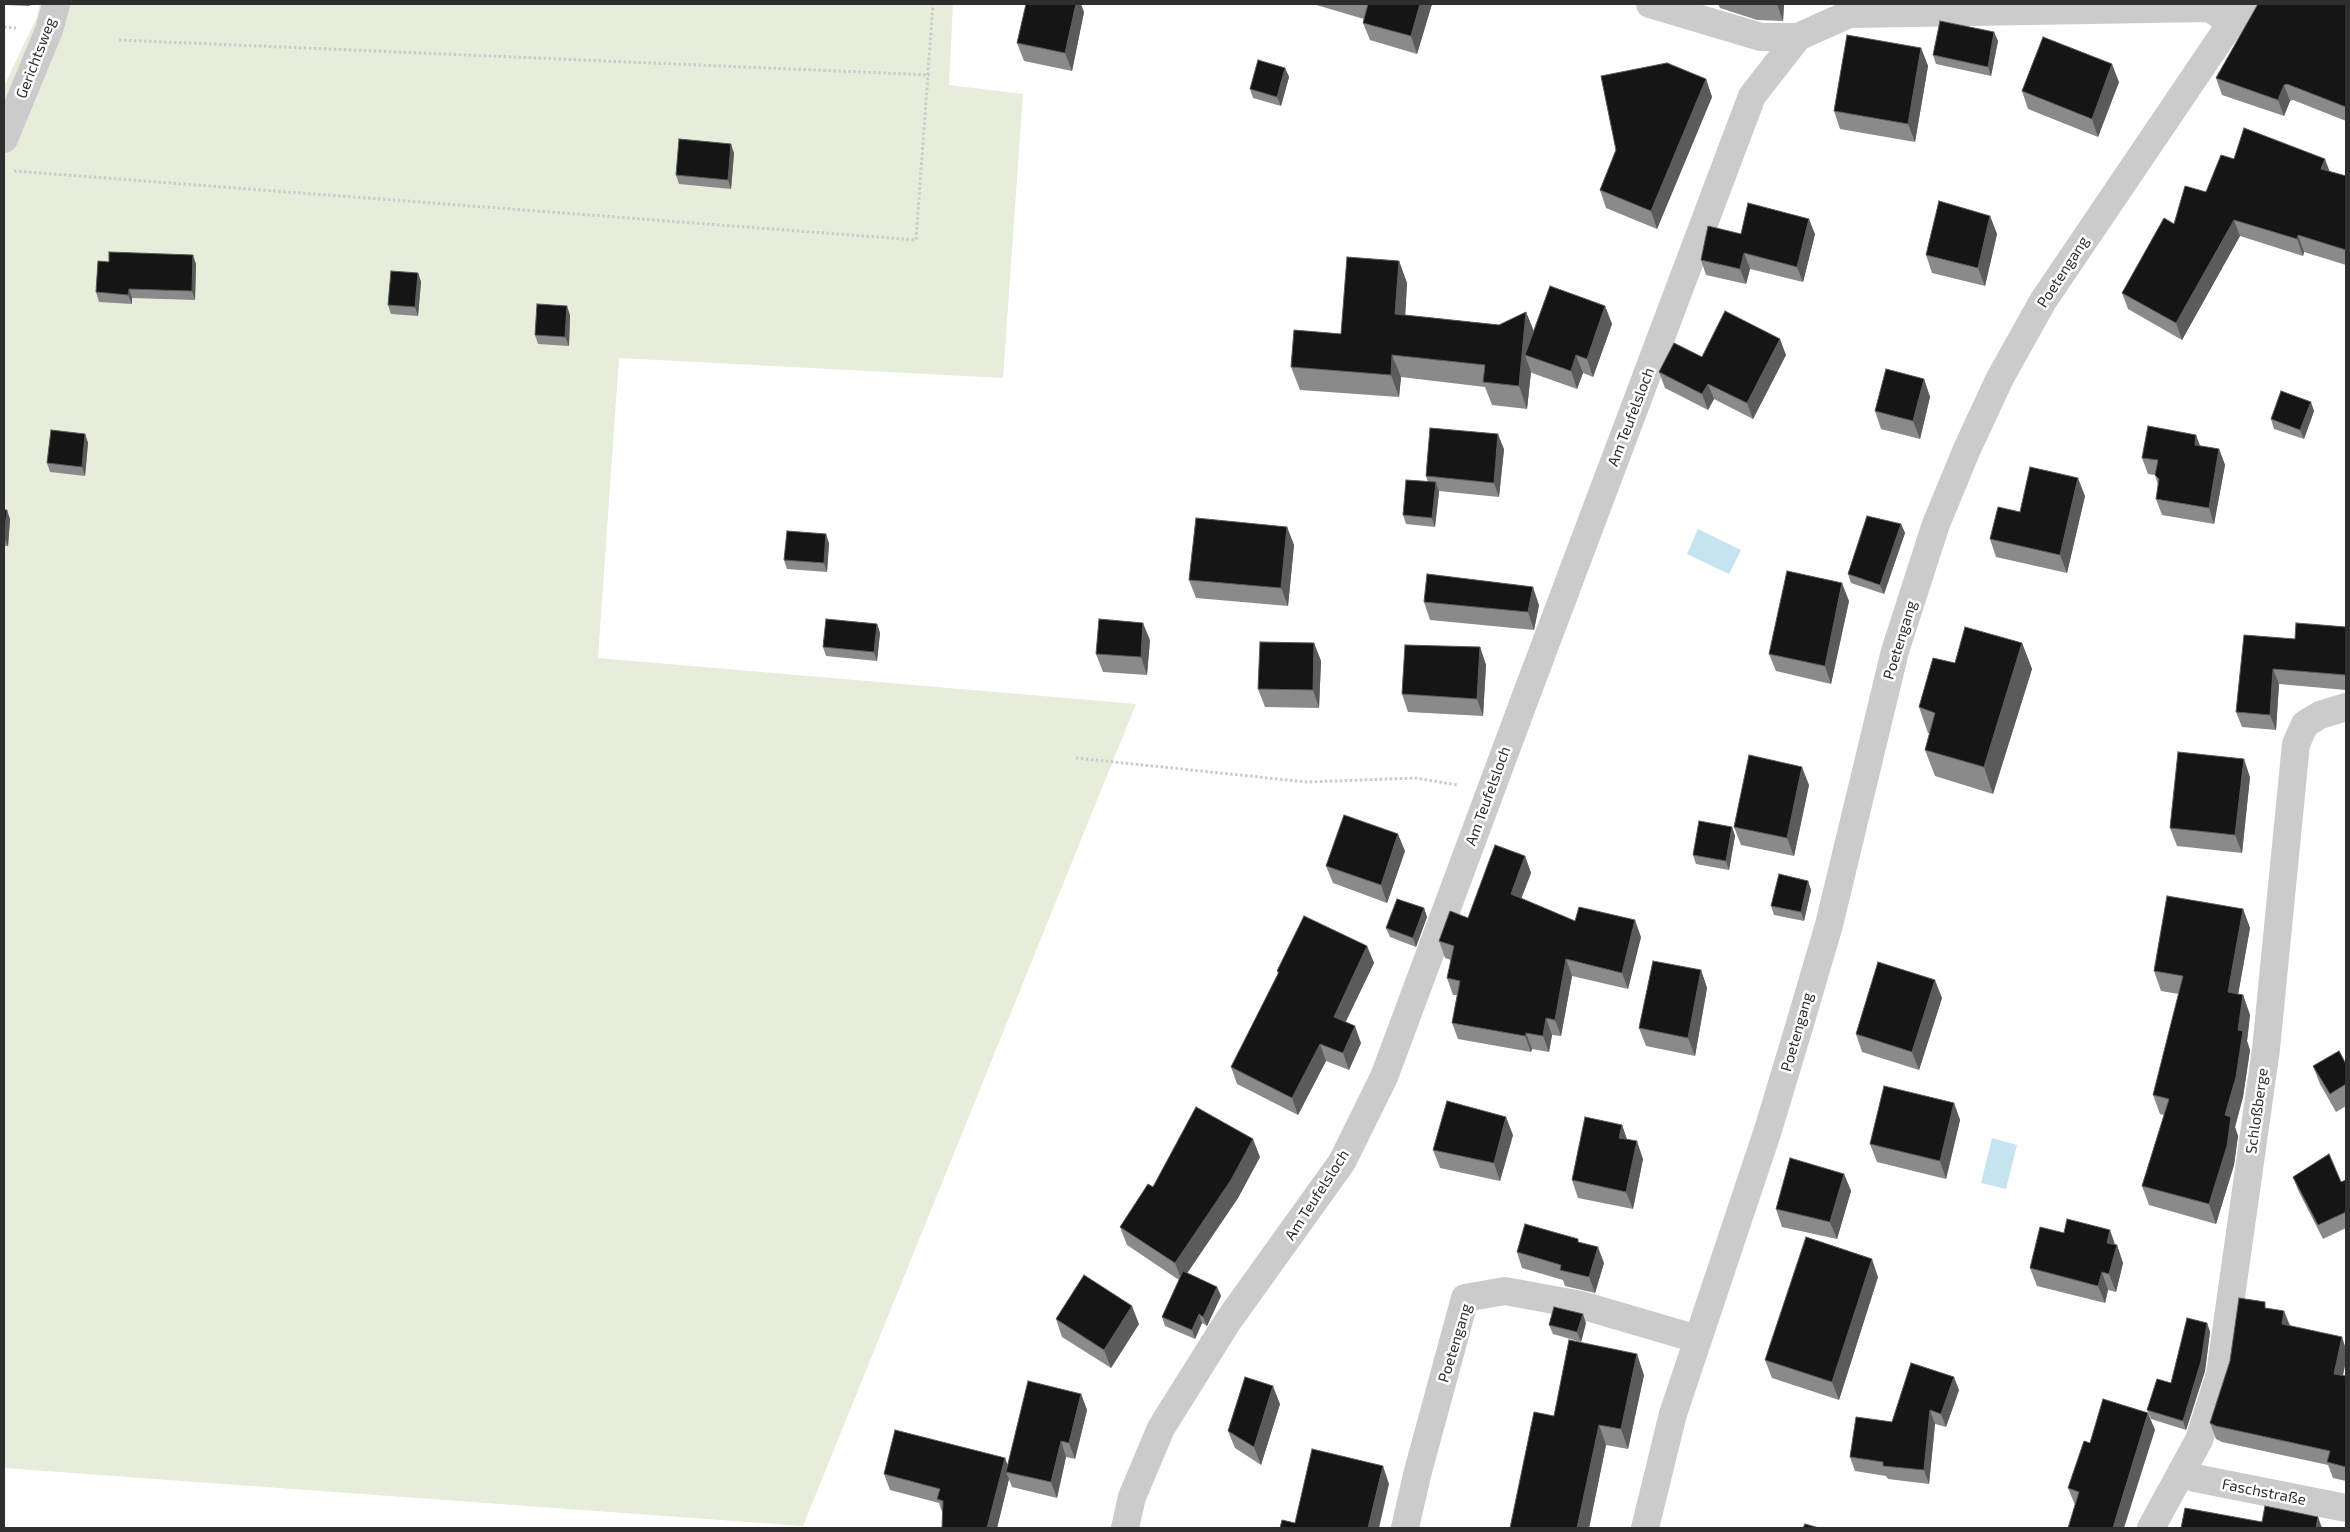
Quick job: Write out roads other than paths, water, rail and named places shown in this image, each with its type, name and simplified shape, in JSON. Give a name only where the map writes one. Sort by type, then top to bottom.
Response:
[{"type":"street","name":"Gerichtsweg","points":[[4,139],[49,30],[56,4]]},
{"type":"street","name":"Am Teufelsloch","points":[[1650,4],[1761,37],[1798,37],[1849,14],[2209,8],[2238,13]]},
{"type":"street","name":"Poetengang","points":[[1645,1528],[1673,1414],[1768,1130],[1829,925],[1895,651],[1936,524],[1967,449],[2000,378],[2043,301],[2238,13]]},
{"type":"street","name":"Am Teufelsloch","points":[[1125,1528],[1132,1497],[1161,1428],[1228,1322],[1342,1162],[1384,1078],[1490,790],[1752,96],[1798,37]]},
{"type":"street","name":"Schloßberge","points":[[2151,1528],[2183,1472],[2205,1427],[2218,1385],[2266,1049],[2296,744],[2305,724],[2320,715],[2346,707]]},
{"type":"street","name":"Poetengang","points":[[1405,1528],[1417,1475],[1465,1298],[1505,1291],[1581,1305],[1697,1339]]},
{"type":"street","name":"Faschstraße","points":[[2183,1472],[2195,1478],[2346,1508]]},
{"type":"water","points":[[1698,529],[1741,550],[1729,574],[1687,554]]},
{"type":"water","points":[[1992,1138],[2017,1145],[2006,1189],[1981,1183]]}]
